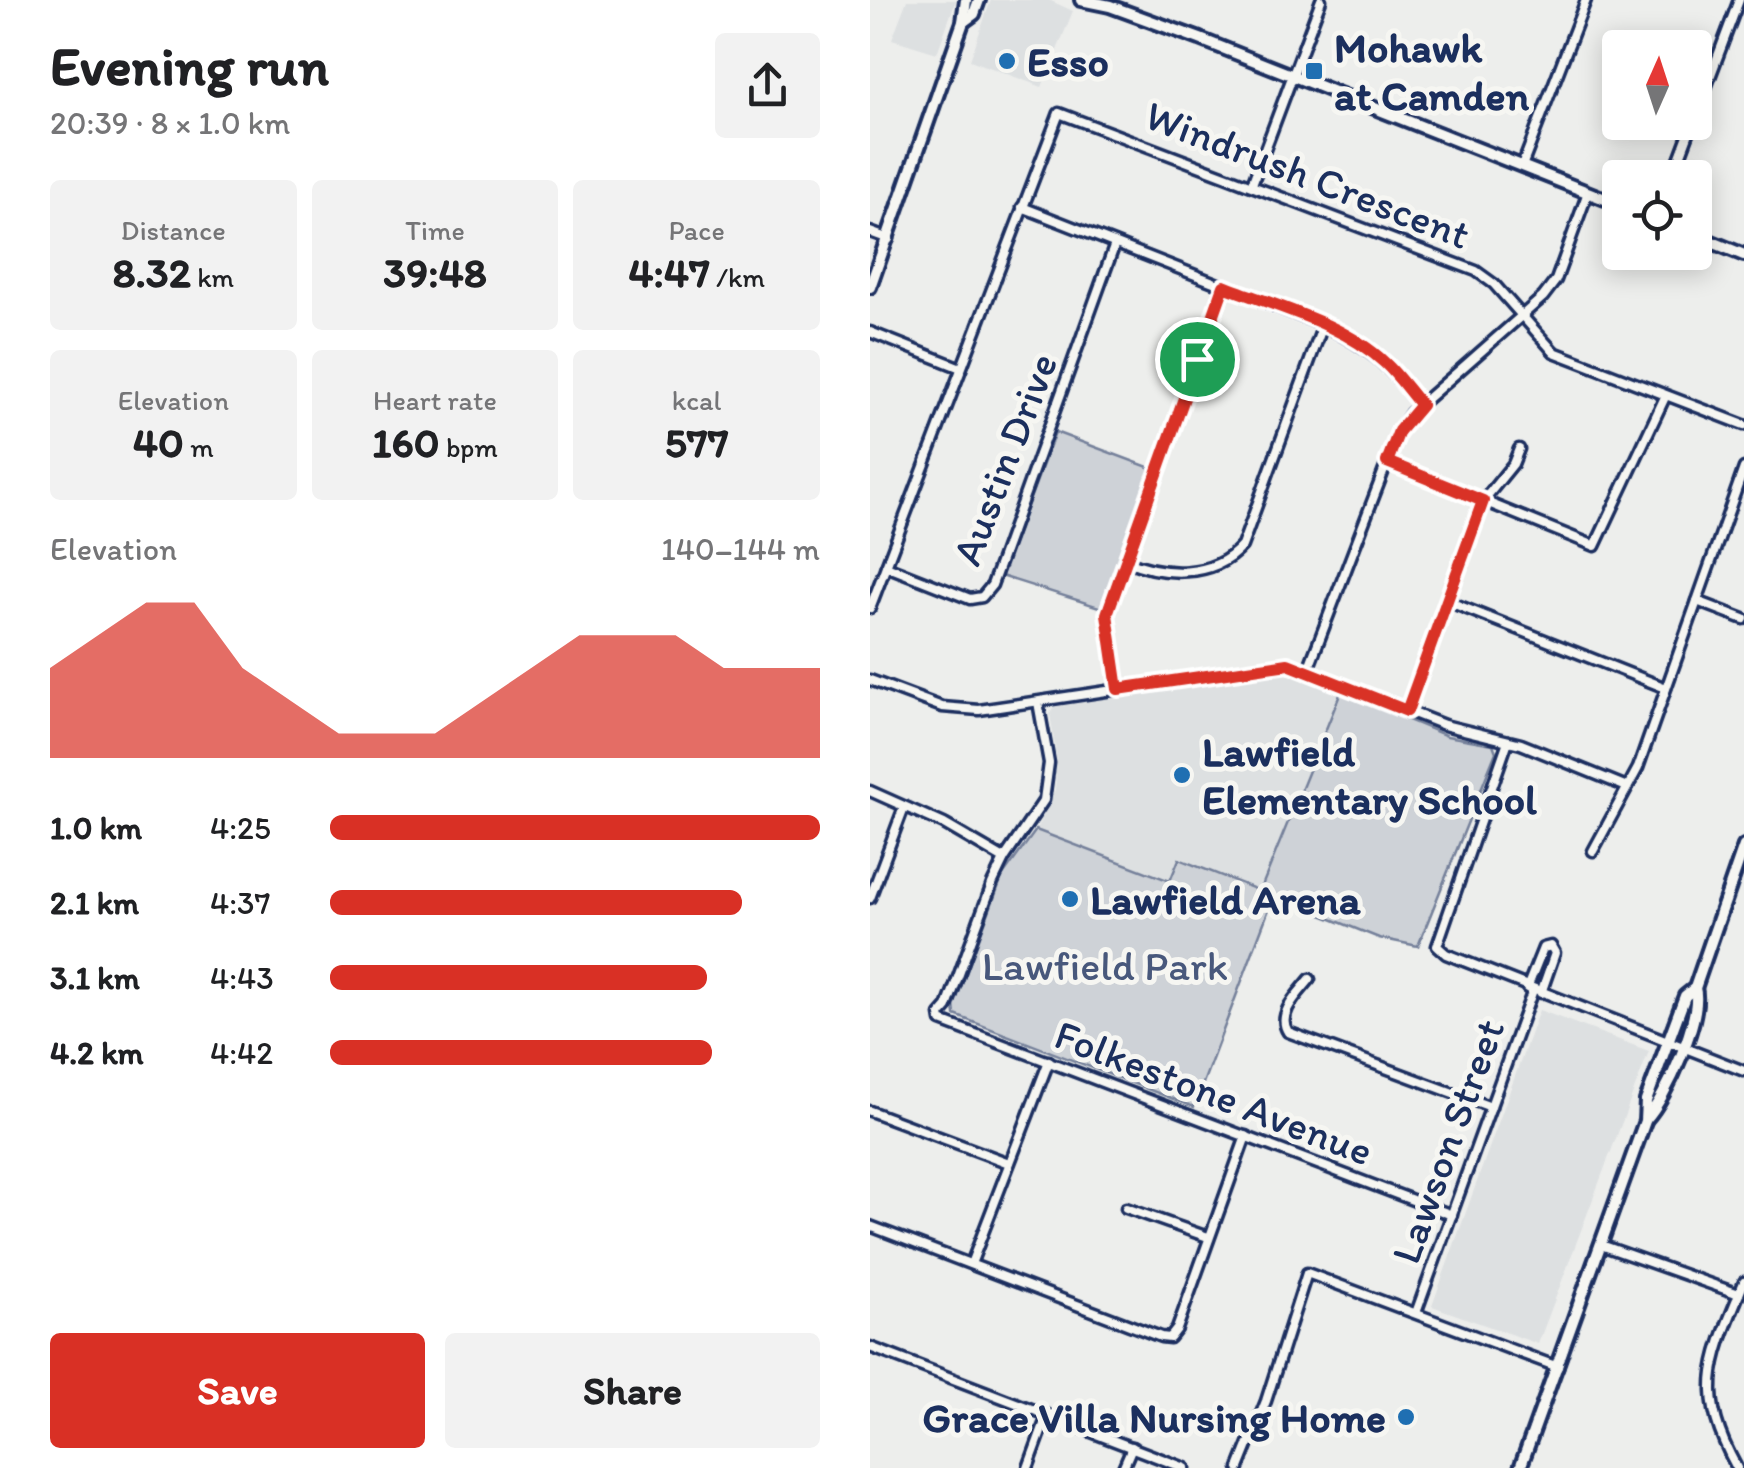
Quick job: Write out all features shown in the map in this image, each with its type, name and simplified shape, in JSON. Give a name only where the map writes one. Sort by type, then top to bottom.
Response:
[{"type":"main road","points":[[870,287],[964,22],[962,10],[966,0]]},
{"type":"main road","points":[[964,22],[974,14],[980,0]]},
{"type":"main road","points":[[1081,0],[1105,3],[1602,198]]},
{"type":"main road","points":[[1712,242],[1744,254]]},
{"type":"main road","points":[[1520,1468],[1645,1120],[1646,1100],[1686,996],[1695,988],[1744,846]]},
{"type":"main road","points":[[1645,1120],[1659,1105],[1682,1048],[1699,1000],[1695,988]]},
{"type":"street","points":[[1252,184],[1322,0]]},
{"type":"street","points":[[1522,166],[1586,0]]},
{"type":"street","points":[[1712,72],[1739,0]]},
{"type":"street","name":"Windrush Crescent","points":[[1022,207],[1056,116],[1065,113],[1476,271],[1494,284],[1554,352],[1744,425]]},
{"type":"street","points":[[1307,672],[1399,431],[1421,405],[1522,318],[1556,280],[1588,192]]},
{"type":"street","points":[[870,608],[1022,207],[1323,325],[1365,346],[1388,365],[1421,405]]},
{"type":"street","points":[[870,232],[889,239]]},
{"type":"street","name":"Austin Drive","points":[[886,566],[970,599],[982,597],[992,584],[1115,244]]},
{"type":"street","points":[[1118,689],[1107,614],[1224,286]]},
{"type":"street","points":[[1125,560],[1166,573],[1229,561],[1242,546],[1323,325]]},
{"type":"street","points":[[870,332],[961,368]]},
{"type":"street","points":[[1387,462],[1595,546],[1665,397]]},
{"type":"street","points":[[1407,711],[1483,501],[1513,464],[1519,448]]},
{"type":"street","points":[[1593,851],[1638,768],[1744,468]]},
{"type":"street","points":[[1697,601],[1744,619]]},
{"type":"street","points":[[1447,602],[1666,688]]},
{"type":"street","points":[[870,680],[959,710],[1038,702],[1288,664],[1450,727],[1508,740],[1627,786]]},
{"type":"street","name":"Folkestone Avenue","points":[[1038,702],[1049,763],[1044,800],[1004,859],[947,1008],[940,1014],[941,1021],[1452,1215]]},
{"type":"street","points":[[1508,740],[1437,946],[1446,954],[1533,990],[1744,1071]]},
{"type":"street","points":[[870,791],[944,824],[1004,859]]},
{"type":"street","points":[[870,898],[904,807]]},
{"type":"street","points":[[1551,946],[1555,953],[1533,990],[1543,948],[1551,946]]},
{"type":"street","points":[[1310,978],[1283,1017],[1288,1032],[1491,1107]]},
{"type":"street","name":"Lawson Street","points":[[1416,1312],[1533,990]]},
{"type":"street","points":[[972,1264],[1050,1061]]},
{"type":"street","points":[[870,1111],[1010,1163]]},
{"type":"street","points":[[870,1226],[1170,1338],[1177,1329],[1246,1136]]},
{"type":"street","points":[[1126,1208],[1208,1237]]},
{"type":"street","points":[[1601,1244],[1739,1294]]},
{"type":"street","points":[[1239,1468],[1266,1401],[1307,1272],[1558,1367]]},
{"type":"street","points":[[1736,1468],[1721,1439],[1710,1400],[1718,1347],[1744,1282]]},
{"type":"street","points":[[870,1347],[1185,1468]]},
{"type":"street","points":[[1028,1468],[1047,1416]]},
{"type":"street","points":[[1123,1468],[1132,1447]]},
{"type":"shaded area","points":[[907,0],[956,0],[937,53],[892,39]]},
{"type":"shaded area","points":[[991,0],[1049,0],[1073,11],[1042,87],[970,60]]},
{"type":"shaded area","name":"Lawfield Elementary School","points":[[1282,669],[1341,692],[1260,891],[1180,859],[1170,881],[1036,830],[1055,789],[1057,760],[1050,714],[1054,707]]},
{"type":"shaded area","points":[[1539,1010],[1649,1051],[1538,1344],[1432,1306]]},
{"type":"green space","points":[[1055,432],[1151,468],[1102,608],[1001,576]]},
{"type":"green space","name":"Lawfield Park","points":[[1341,692],[1447,736],[1493,744],[1496,752],[1418,946],[1379,938],[1274,896],[1194,1107],[955,1015],[954,1005],[1002,877],[1036,830],[1170,881],[1179,859],[1260,891]]},
{"type":"place","name":"Esso","points":[[1007,61]]},
{"type":"place","name":"Mohawk at Camden","points":[[1314,71]]},
{"type":"place","name":"Lawfield Elementary School","points":[[1182,775]]},
{"type":"place","name":"Lawfield Arena","points":[[1070,899]]},
{"type":"place","name":"Grace Villa Nursing Home","points":[[1406,1417]]},
{"type":"route","points":[[1224,286],[1323,325],[1365,346],[1388,365],[1421,405],[1399,431],[1387,462],[1483,501],[1407,711],[1288,664],[1118,689],[1107,614],[1197,359],[1224,286]]}]
